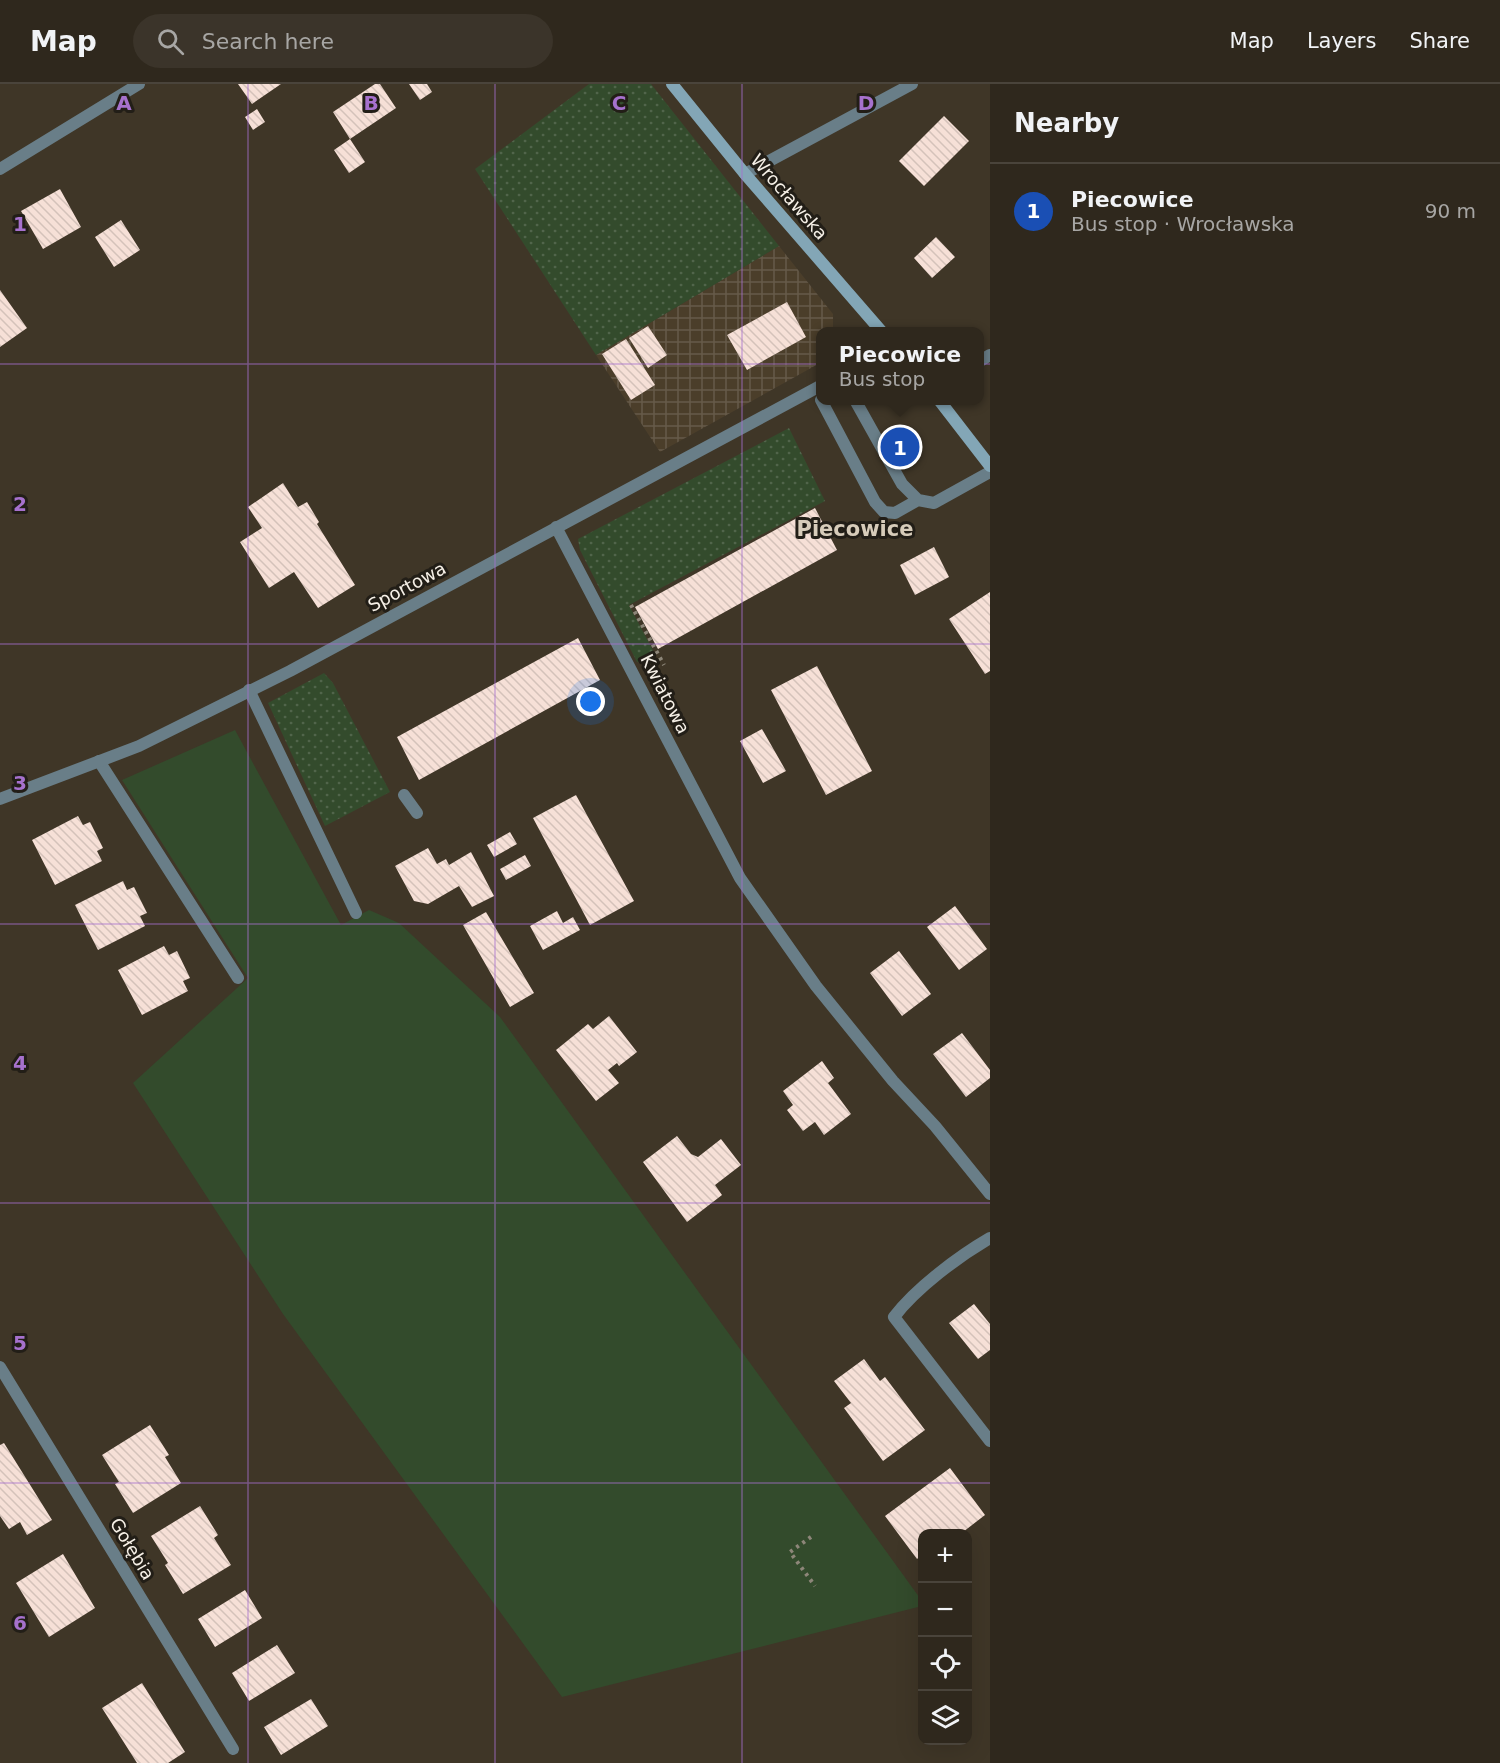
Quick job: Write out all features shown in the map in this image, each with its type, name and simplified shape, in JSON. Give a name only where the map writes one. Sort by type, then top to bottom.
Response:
[{"type":"street","points":[[1,167],[139,84]]},
{"type":"street","name":"Wrocławska","points":[[672,84],[745,174],[878,327]]},
{"type":"street","points":[[745,174],[912,84]]},
{"type":"street","name":"Sportowa","points":[[0,799],[140,746],[290,671],[556,527],[816,396]]},
{"type":"street","points":[[825,405],[875,502],[884,512],[896,513],[918,500]]},
{"type":"street","points":[[858,405],[902,484],[918,500],[934,503],[990,472]]},
{"type":"street","points":[[943,405],[990,466]]},
{"type":"street","name":"Kwiatowa","points":[[556,527],[740,878],[816,986],[893,1081],[935,1126],[990,1194]]},
{"type":"street","points":[[249,690],[356,913]]},
{"type":"street","points":[[99,761],[238,978]]},
{"type":"street","points":[[404,795],[417,813]]},
{"type":"street","points":[[990,1238],[976,1246],[907,1299],[894,1317],[990,1441]]},
{"type":"street","name":"Gołębia","points":[[0,1367],[233,1749]]},
{"type":"path","points":[[632,606],[664,665]]},
{"type":"path","points":[[811,1537],[790,1552],[815,1586]]},
{"type":"shaded area","points":[[779,246],[833,314],[833,327],[816,327],[816,365],[660,452],[596,355]]},
{"type":"green space","points":[[589,84],[651,84],[779,246],[596,355],[475,169]]},
{"type":"green space","points":[[789,428],[825,501],[629,605],[656,656],[645,663],[637,662],[580,550],[578,539]]},
{"type":"green space","points":[[324,673],[333,683],[390,792],[325,826],[268,703]]},
{"type":"green space","points":[[235,730],[341,925],[369,910],[399,923],[500,1017],[918,1595],[918,1607],[562,1697],[283,1314],[133,1083],[248,978],[122,780]]},
{"type":"building","points":[[238,84],[281,84],[252,104]]},
{"type":"building","points":[[375,84],[380,84],[396,108],[350,139],[333,112]]},
{"type":"building","points":[[409,84],[427,84],[432,92],[420,100]]},
{"type":"building","points":[[257,109],[265,122],[253,130],[245,117]]},
{"type":"building","points":[[944,116],[969,141],[924,186],[899,161]]},
{"type":"building","points":[[350,139],[365,162],[349,173],[334,150]]},
{"type":"building","points":[[60,189],[81,227],[43,249],[21,211]]},
{"type":"building","points":[[121,220],[140,250],[114,267],[95,237]]},
{"type":"building","points":[[936,237],[955,257],[932,278],[914,258]]},
{"type":"building","points":[[0,290],[27,328],[0,347]]},
{"type":"building","points":[[787,302],[806,337],[747,370],[727,335]]},
{"type":"building","points":[[648,326],[667,355],[648,368],[629,338]]},
{"type":"building","points":[[626,339],[655,385],[631,400],[602,354]]},
{"type":"building","points":[[283,483],[298,507],[307,502],[319,522],[317,524],[355,585],[318,608],[294,572],[269,588],[240,542],[262,528],[248,507]]},
{"type":"building","points":[[815,508],[837,550],[658,649],[635,607]]},
{"type":"building","points":[[934,547],[949,577],[915,595],[900,565]]},
{"type":"building","points":[[990,592],[990,671],[985,674],[949,619]]},
{"type":"building","points":[[578,638],[600,680],[419,780],[397,737]]},
{"type":"building","points":[[817,666],[872,771],[826,795],[771,690]]},
{"type":"building","points":[[762,729],[786,771],[763,783],[740,741]]},
{"type":"building","points":[[576,795],[634,901],[590,925],[533,818]]},
{"type":"building","points":[[78,816],[83,825],[90,822],[103,848],[97,851],[102,861],[55,885],[32,840]]},
{"type":"building","points":[[510,832],[517,844],[494,857],[487,845]]},
{"type":"building","points":[[428,848],[437,864],[446,859],[449,865],[471,852],[494,896],[472,907],[459,886],[428,904],[414,901],[395,866]]},
{"type":"building","points":[[525,855],[531,866],[506,880],[500,869]]},
{"type":"building","points":[[123,881],[127,890],[134,887],[147,913],[140,916],[145,926],[98,950],[75,905]]},
{"type":"building","points":[[955,906],[987,949],[959,970],[927,927]]},
{"type":"building","points":[[557,911],[563,923],[573,917],[580,930],[543,950],[530,926]]},
{"type":"building","points":[[486,912],[534,993],[510,1007],[463,925]]},
{"type":"building","points":[[164,946],[169,955],[177,951],[190,978],[183,981],[188,991],[142,1015],[118,970]]},
{"type":"building","points":[[899,951],[931,994],[902,1016],[870,973]]},
{"type":"building","points":[[609,1016],[637,1052],[619,1066],[617,1063],[608,1070],[619,1083],[596,1101],[556,1050],[588,1024],[593,1029]]},
{"type":"building","points":[[962,1033],[990,1070],[990,1078],[966,1097],[933,1054]]},
{"type":"building","points":[[822,1061],[834,1078],[828,1083],[851,1114],[824,1135],[815,1122],[803,1131],[787,1110],[793,1105],[783,1091]]},
{"type":"building","points":[[677,1136],[691,1154],[698,1157],[721,1139],[741,1165],[715,1185],[722,1195],[687,1222],[643,1162]]},
{"type":"building","points":[[974,1304],[990,1324],[990,1350],[978,1359],[949,1323]]},
{"type":"building","points":[[864,1359],[880,1381],[885,1377],[925,1430],[883,1461],[844,1408],[851,1403],[834,1381]]},
{"type":"building","points":[[150,1425],[169,1455],[165,1457],[181,1483],[133,1513],[115,1484],[119,1482],[102,1455]]},
{"type":"building","points":[[4,1443],[52,1520],[27,1535],[20,1522],[9,1529],[0,1516],[0,1445]]},
{"type":"building","points":[[950,1468],[985,1515],[967,1529],[918,1529],[917,1559],[885,1516]]},
{"type":"building","points":[[200,1506],[218,1535],[214,1538],[231,1565],[183,1594],[165,1565],[168,1563],[151,1536]]},
{"type":"building","points":[[63,1554],[95,1608],[49,1637],[16,1583]]},
{"type":"building","points":[[245,1590],[262,1618],[215,1647],[198,1619]]},
{"type":"building","points":[[277,1645],[295,1673],[249,1701],[232,1673]]},
{"type":"building","points":[[142,1683],[185,1752],[168,1763],[137,1763],[102,1708]]},
{"type":"building","points":[[311,1699],[328,1726],[281,1755],[264,1727]]},
{"type":"place","name":"Piecowice","points":[[900,447]]},
{"type":"district","name":"Piecowice","points":[[855,529]]}]
